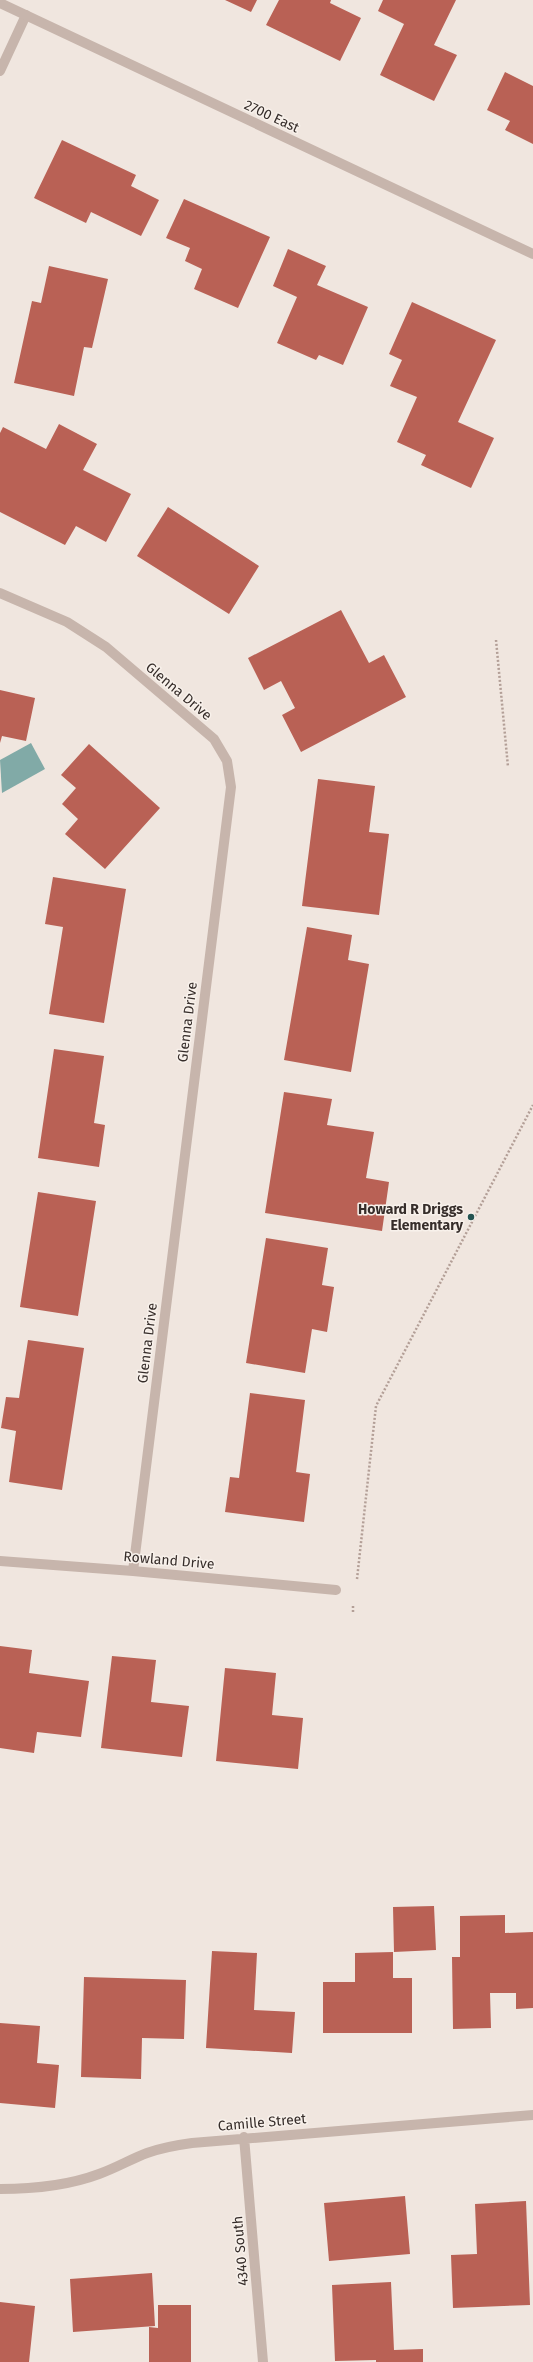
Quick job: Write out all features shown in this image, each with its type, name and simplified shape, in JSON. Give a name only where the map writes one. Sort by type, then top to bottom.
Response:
[{"type":"street","name":"2700 East","points":[[0,3],[533,254]]},
{"type":"street","points":[[0,71],[26,15]]},
{"type":"street","name":"Glenna Drive","points":[[0,593],[66,622],[106,647],[214,738],[227,762],[230,774],[231,788],[133,1570]]},
{"type":"street","name":"Rowland Drive","points":[[0,1561],[133,1570],[336,1590]]},
{"type":"street","name":"Camille Street","points":[[0,2189],[26,2189],[53,2186],[100,2174],[148,2153],[167,2147],[244,2137],[533,2115]]},
{"type":"street","name":"4340 South","points":[[244,2137],[263,2362]]},
{"type":"path","points":[[496,640],[508,767]]},
{"type":"path","points":[[356,1580],[376,1406],[533,1105]]},
{"type":"path","points":[[353,1612],[354,1601]]},
{"type":"water","points":[[31,743],[45,769],[2,793],[0,760]]},
{"type":"building","points":[[225,0],[257,0],[251,12]]},
{"type":"building","points":[[279,0],[331,0],[330,3],[361,18],[340,61],[266,25]]},
{"type":"building","points":[[383,0],[456,0],[434,45],[457,55],[434,101],[380,75],[404,24],[378,11]]},
{"type":"building","points":[[505,72],[533,86],[533,144],[505,130],[510,121],[487,110]]},
{"type":"building","points":[[62,140],[136,175],[131,186],[159,200],[141,236],[91,212],[86,223],[34,198]]},
{"type":"building","points":[[184,199],[270,237],[238,308],[194,289],[202,269],[185,261],[190,248],[166,238]]},
{"type":"building","points":[[288,249],[326,266],[317,285],[368,307],[343,365],[319,355],[316,360],[277,343],[297,297],[273,286]]},
{"type":"building","points":[[49,266],[108,279],[92,348],[84,347],[74,396],[14,383],[32,301],[41,303]]},
{"type":"building","points":[[412,302],[496,340],[458,422],[494,438],[471,488],[421,465],[426,455],[397,442],[417,397],[390,386],[402,360],[389,354]]},
{"type":"building","points":[[59,424],[97,444],[83,470],[131,494],[106,542],[76,526],[65,545],[0,512],[0,433],[3,427],[46,449]]},
{"type":"building","points":[[168,507],[259,566],[229,614],[137,556]]},
{"type":"building","points":[[341,610],[369,663],[384,655],[406,697],[301,752],[282,715],[295,708],[281,681],[264,690],[248,658]]},
{"type":"building","points":[[0,690],[35,698],[26,741],[2,736],[0,743]]},
{"type":"building","points":[[89,744],[160,808],[105,869],[65,834],[78,819],[62,804],[76,788],[61,775]]},
{"type":"building","points":[[318,779],[375,786],[369,832],[389,834],[379,915],[302,906]]},
{"type":"building","points":[[53,877],[126,889],[104,1023],[49,1014],[63,927],[45,924]]},
{"type":"building","points":[[307,927],[352,935],[348,960],[369,964],[351,1072],[284,1060]]},
{"type":"building","points":[[54,1049],[104,1056],[94,1123],[105,1125],[99,1167],[38,1158]]},
{"type":"building","points":[[284,1092],[332,1099],[327,1125],[374,1132],[366,1178],[389,1182],[382,1231],[265,1213]]},
{"type":"building","points":[[38,1192],[96,1201],[78,1316],[20,1307]]},
{"type":"building","points":[[266,1238],[328,1248],[322,1285],[334,1287],[327,1332],[312,1329],[305,1373],[246,1363]]},
{"type":"building","points":[[28,1340],[84,1348],[62,1490],[9,1482],[16,1431],[1,1428],[6,1397],[19,1398]]},
{"type":"building","points":[[250,1393],[305,1400],[296,1472],[310,1474],[304,1522],[225,1512],[230,1477],[239,1478]]},
{"type":"building","points":[[0,1646],[32,1650],[29,1673],[89,1681],[81,1737],[37,1732],[34,1753],[0,1748]]},
{"type":"building","points":[[112,1656],[156,1660],[151,1702],[189,1706],[182,1757],[101,1748]]},
{"type":"building","points":[[225,1668],[276,1673],[272,1715],[303,1718],[298,1769],[216,1761]]},
{"type":"building","points":[[434,1906],[436,1950],[394,1952],[393,1907]]},
{"type":"building","points":[[505,1915],[505,1933],[533,1932],[533,2008],[516,2009],[516,1993],[490,1993],[491,2028],[453,2029],[452,1957],[460,1957],[460,1916]]},
{"type":"building","points":[[212,1951],[257,1953],[254,2010],[295,2012],[292,2053],[206,2048]]},
{"type":"building","points":[[393,1952],[393,1978],[412,1978],[412,2033],[323,2033],[323,1982],[355,1982],[355,1953]]},
{"type":"building","points":[[84,1977],[186,1980],[184,2039],[142,2038],[141,2079],[81,2077]]},
{"type":"building","points":[[0,2023],[40,2026],[37,2063],[59,2065],[55,2108],[0,2103]]},
{"type":"building","points":[[405,2196],[410,2254],[329,2261],[324,2203]]},
{"type":"building","points":[[526,2201],[530,2305],[453,2308],[451,2255],[477,2254],[475,2204]]},
{"type":"building","points":[[152,2273],[155,2326],[73,2332],[70,2279]]},
{"type":"building","points":[[391,2282],[394,2350],[423,2349],[423,2362],[376,2362],[376,2360],[335,2361],[332,2285]]},
{"type":"building","points":[[0,2302],[35,2306],[29,2362],[0,2362]]},
{"type":"building","points":[[158,2305],[191,2305],[191,2362],[149,2362],[149,2327],[158,2328]]},
{"type":"place","name":"Howard R Driggs Elementary","points":[[471,1217]]}]
